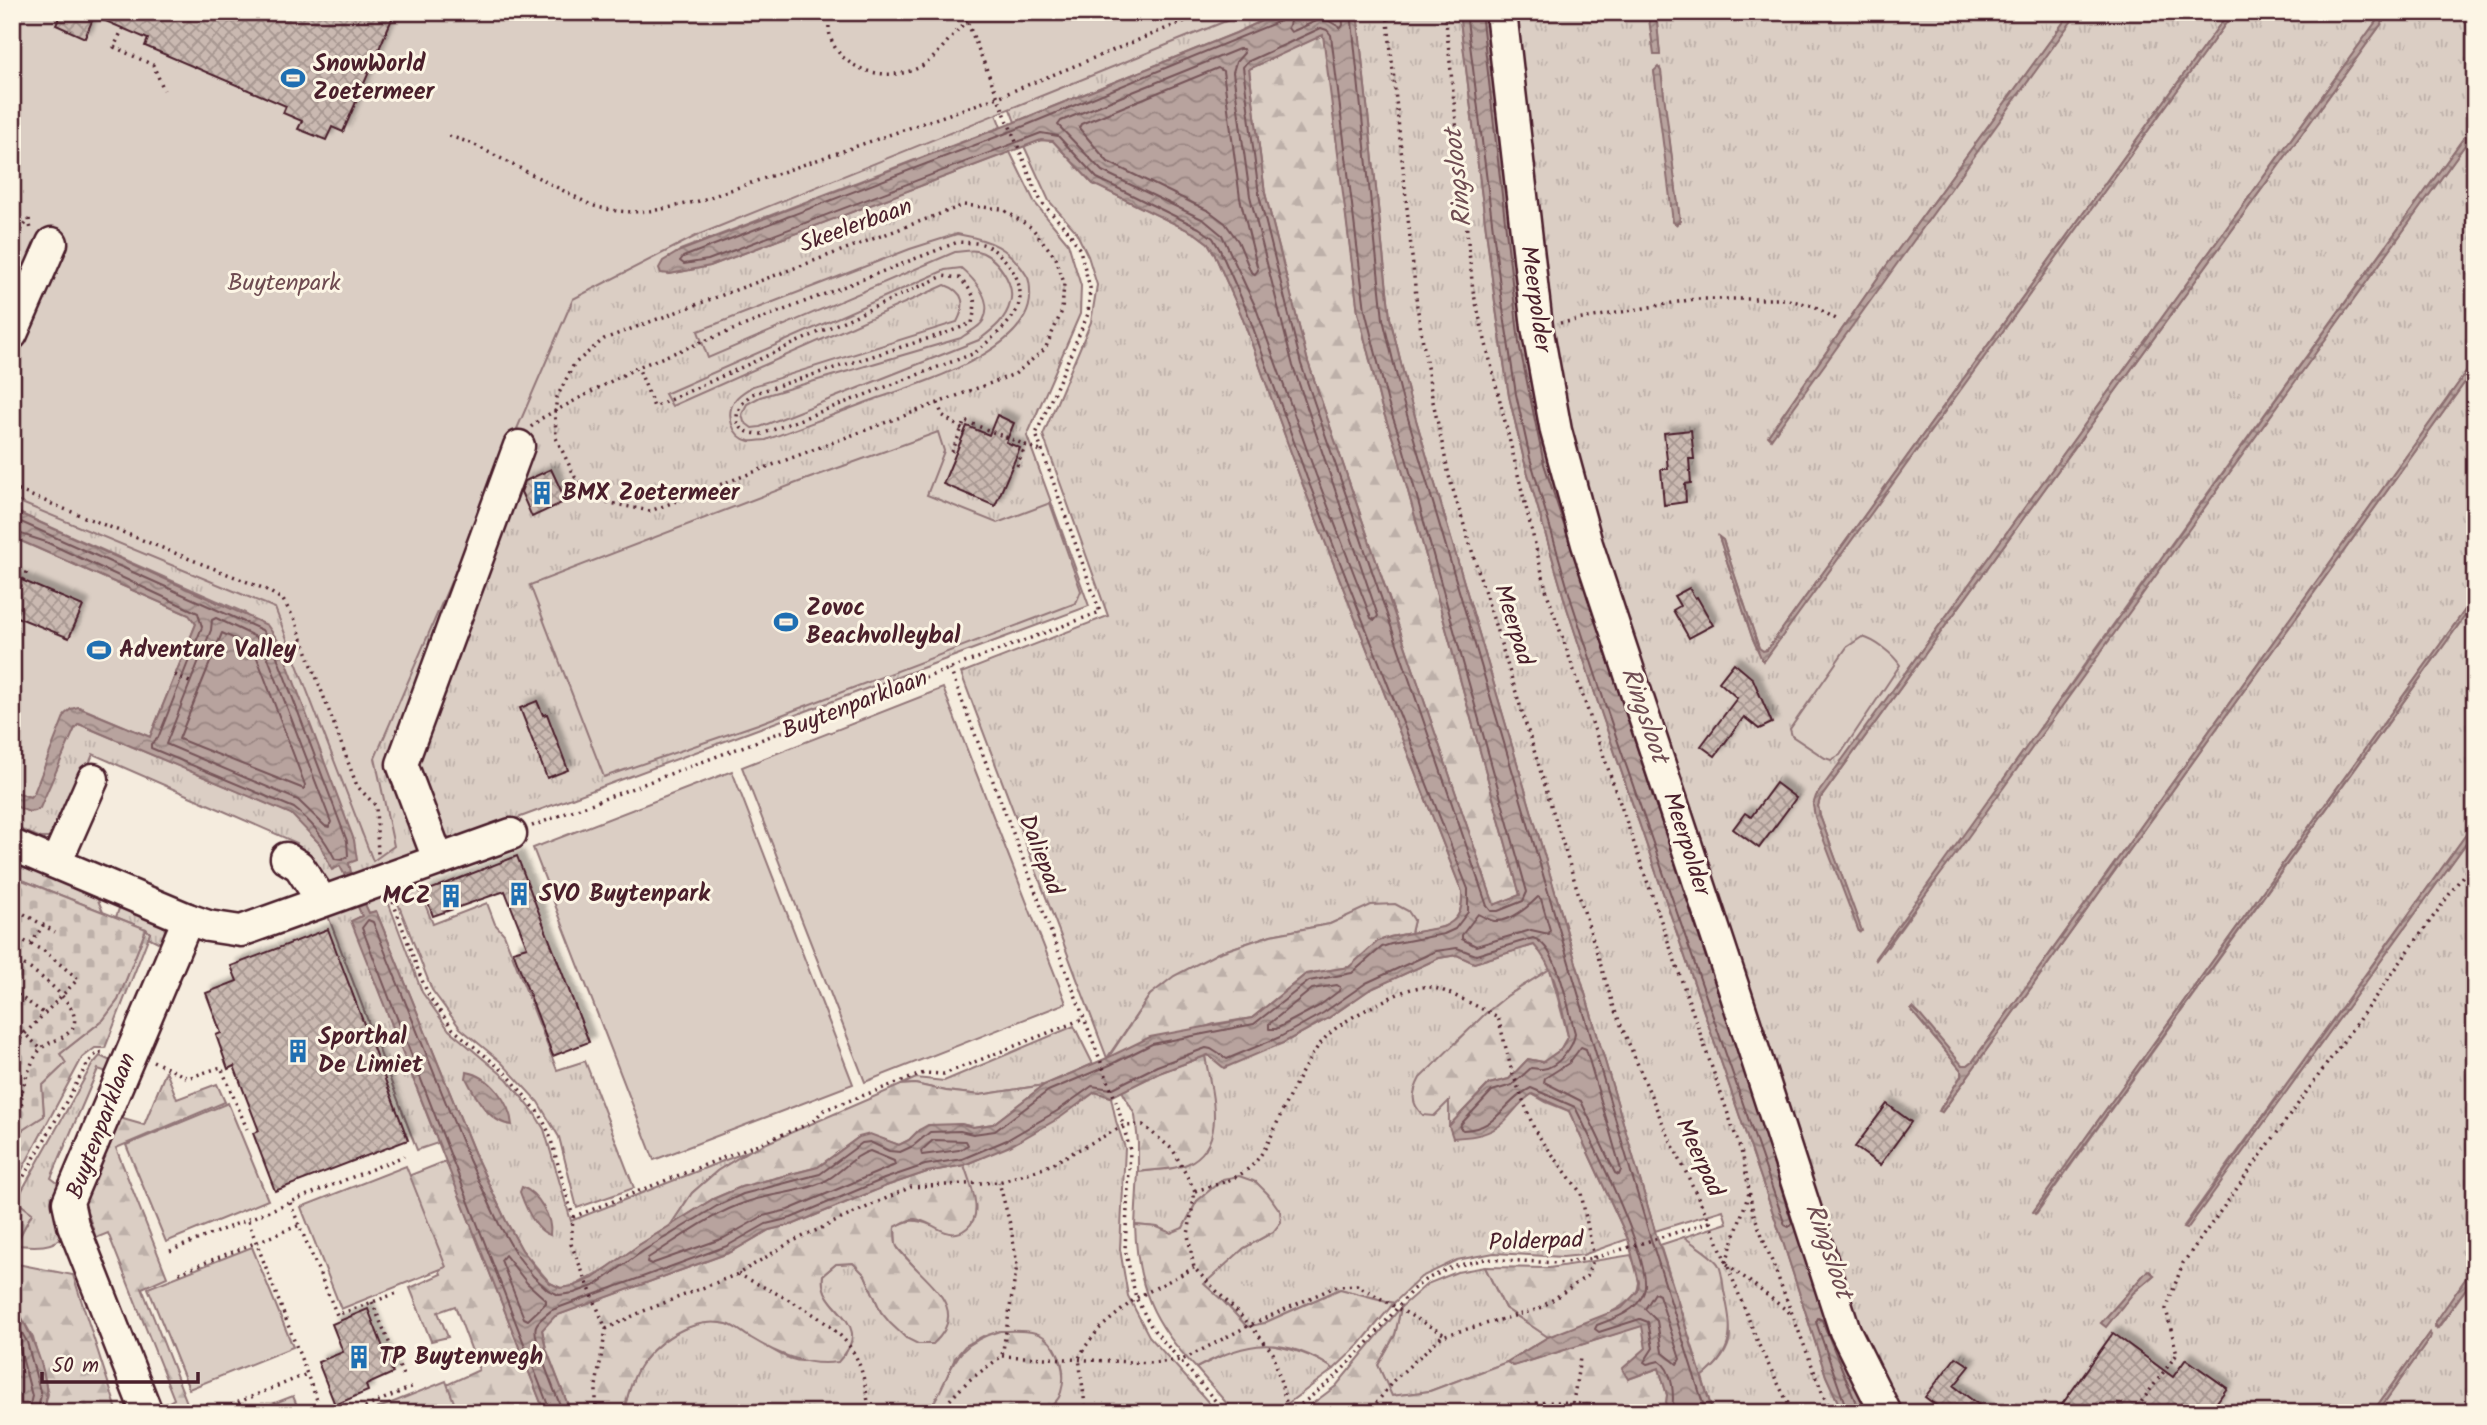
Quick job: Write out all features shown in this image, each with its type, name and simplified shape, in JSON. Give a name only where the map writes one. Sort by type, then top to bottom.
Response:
[{"type":"street","name":"Meerpolder","points":[[1501,12],[1537,327],[1556,431],[1587,544],[1844,1331],[1886,1413]]},
{"type":"street","points":[[12,334],[52,243]]},
{"type":"street","points":[[438,859],[402,764],[519,446]]},
{"type":"street","points":[[56,863],[93,779]]},
{"type":"street","points":[[12,845],[188,919],[208,926],[241,931],[511,834]]},
{"type":"street","points":[[286,858],[299,866],[322,901]]},
{"type":"street","name":"Buytenparklaan","points":[[147,1413],[74,1225],[68,1202],[188,919]]},
{"type":"path","points":[[829,12],[830,37],[835,49],[863,71],[884,74],[901,74],[919,68],[937,54],[977,12]]},
{"type":"path","points":[[449,136],[471,143],[579,200],[611,212],[635,214],[699,201],[998,97],[1207,12]]},
{"type":"path","name":"Meerpad","points":[[1387,12],[1418,306],[1432,397],[1450,480],[1615,1011],[1726,1263]]},
{"type":"path","points":[[1444,12],[1473,291],[1547,593],[1743,1157],[1754,1212],[1824,1397],[1833,1413]]},
{"type":"path","name":"Buytenparklaan","points":[[511,834],[1100,612],[1036,434],[1088,314],[1090,288],[1080,250],[1070,233],[1042,203],[1020,156],[967,22]]},
{"type":"path","points":[[123,28],[114,47],[153,65],[164,90]]},
{"type":"path","name":"Skeelerbaan","points":[[555,412],[557,397],[574,364],[604,339],[964,205],[1002,209],[1031,228],[1056,258],[1064,284],[1062,311],[1045,349],[1015,374],[938,403]]},
{"type":"path","points":[[12,242],[29,219]]},
{"type":"path","points":[[519,446],[526,431],[540,419],[638,368],[958,242],[985,245],[1006,261],[1020,285],[1017,309],[997,334],[975,353],[762,434],[750,434],[741,428],[737,416],[740,403],[752,394],[972,323],[976,302],[971,290],[959,278],[943,276],[654,407],[638,368]]},
{"type":"path","points":[[1537,327],[1695,299],[1784,299],[1814,306],[1836,319]]},
{"type":"path","points":[[555,412],[556,438],[575,477],[605,502],[650,511],[938,403],[942,415],[961,429]]},
{"type":"path","points":[[952,452],[965,421],[1041,451]]},
{"type":"path","points":[[1017,466],[1026,445]]},
{"type":"path","points":[[12,488],[265,589],[283,600],[295,620],[357,786],[376,806],[378,867],[430,998],[453,1029],[507,1074],[541,1116],[549,1133],[573,1217],[571,1244],[606,1329],[596,1386],[596,1413]]},
{"type":"path","points":[[12,606],[28,569]]},
{"type":"path","name":"Daliepad","points":[[950,669],[1117,1104],[1130,1150],[1125,1249],[1136,1298],[1152,1328],[1226,1413]]},
{"type":"path","points":[[175,675],[194,684]]},
{"type":"path","points":[[2133,1413],[2177,1353],[2166,1309],[2183,1262],[2467,870],[2475,867]]},
{"type":"path","points":[[12,907],[44,923],[55,932]]},
{"type":"path","points":[[31,944],[44,923]]},
{"type":"path","points":[[12,935],[44,951],[78,979],[12,1047]]},
{"type":"path","points":[[12,958],[23,963],[63,996],[72,1006],[75,1015],[75,1025],[69,1032],[40,1048],[25,1079],[22,1106],[12,1117]]},
{"type":"path","points":[[1195,1191],[1228,1181],[1243,1173],[1256,1161],[1269,1141],[1291,1092],[1321,1042],[1330,1032],[1383,1001],[1418,987],[1432,987],[1498,1017],[1512,1072],[1535,1131],[1581,1193],[1594,1258],[1587,1276],[1539,1309],[1441,1336],[1393,1381],[1369,1413]]},
{"type":"path","points":[[12,991],[45,1014]]},
{"type":"path","points":[[573,1217],[811,1123],[824,1110],[924,1073],[944,1074],[1083,1019]]},
{"type":"path","points":[[12,1022],[40,1048]]},
{"type":"path","points":[[12,1191],[15,1192],[88,1063],[98,1052],[129,1055],[188,1078],[221,1067],[247,1129]]},
{"type":"path","points":[[12,1105],[22,1093]]},
{"type":"path","points":[[606,1329],[641,1312],[738,1275],[791,1242],[911,1187],[999,1182],[1044,1168],[1123,1126],[1143,1125],[1172,1150],[1195,1191],[1188,1235],[1194,1268],[1250,1325],[1273,1353],[1289,1413]]},
{"type":"path","points":[[170,1251],[404,1156]]},
{"type":"path","points":[[999,1182],[1017,1265],[1002,1356]]},
{"type":"path","points":[[1750,1188],[1726,1263],[1761,1350],[1793,1413]]},
{"type":"path","points":[[290,1203],[337,1315],[400,1292]]},
{"type":"path","points":[[248,1221],[322,1413]]},
{"type":"path","name":"Polderpad","points":[[1289,1413],[1332,1380],[1368,1343],[1396,1307],[1425,1280],[1452,1267],[1485,1259],[1557,1263],[1594,1258],[1710,1222]]},
{"type":"path","points":[[179,1273],[300,1225]]},
{"type":"path","points":[[1726,1263],[1792,1314]]},
{"type":"path","points":[[1086,1413],[1079,1359],[1099,1329],[1136,1298],[1194,1268]]},
{"type":"path","points":[[738,1275],[793,1303],[831,1327],[852,1350],[863,1377],[870,1413]]},
{"type":"path","points":[[926,1413],[943,1407],[968,1381],[1002,1356],[1153,1363],[1182,1360],[1250,1325],[1337,1286],[1357,1285],[1446,1335]]},
{"type":"path","points":[[372,1302],[404,1375]]},
{"type":"path","points":[[1573,1403],[1580,1358]]},
{"type":"path","points":[[212,1413],[307,1374]]},
{"type":"path","points":[[352,1413],[416,1385]]},
{"type":"path","points":[[1494,1413],[1544,1403],[1573,1403],[1611,1413]]},
{"type":"path","points":[[1617,1413],[1637,1407]]},
{"type":"green space","name":"Buytenpark","points":[[12,12],[1248,12],[698,235],[573,299],[375,758],[394,846],[373,861],[275,608],[12,499]]},
{"type":"green space","points":[[1083,12],[1281,12],[1236,33],[1015,122],[1001,86],[987,91],[1001,127],[680,250],[670,274],[710,266],[1010,152],[1035,203],[1068,243],[1081,286],[1080,314],[1027,436],[1089,606],[324,890],[295,853],[297,843],[93,754],[59,838],[41,838],[12,826],[12,804],[29,812],[79,724],[292,814],[320,844],[332,870],[245,613],[12,510],[12,483],[233,539],[370,743],[558,278]]},
{"type":"green space","points":[[1357,12],[1459,12],[1495,302],[1509,396],[1524,460],[1566,605],[1602,715],[1783,1242],[1826,1376],[1843,1413],[1713,1413],[1702,1377],[1725,1353],[1730,1336],[1728,1316],[1718,1264],[1684,1237],[1727,1223],[1723,1210],[1655,1231],[1409,396],[1390,318]]},
{"type":"green space","points":[[1488,12],[1648,12],[1655,55],[1660,55],[1656,12],[2071,12],[1884,269],[1768,436],[2078,12],[2229,12],[1767,650],[1759,648],[1723,540],[1719,537],[1752,637],[1763,661],[2234,12],[2383,12],[1913,662],[1813,805],[1860,932],[1820,816],[1820,799],[2390,12],[2475,12],[2475,122],[2082,668],[1887,948],[2475,131],[2475,360],[1973,1061],[1962,1065],[1911,1010],[1961,1070],[1961,1076],[1940,1109],[1942,1112],[2475,368],[2475,596],[2084,1140],[2036,1214],[2475,602],[2475,822],[2184,1226],[2187,1228],[2475,831],[2475,1265],[2435,1327],[2438,1328],[2475,1276],[2475,1413],[2377,1413],[2430,1338],[2429,1333],[2372,1413],[1868,1413],[1850,1373],[1550,463]],"holes":[[[1660,68],[1680,221],[1677,224],[1654,71]],[[2148,1271],[2154,1275],[2133,1293],[2105,1326],[2101,1323]]]},
{"type":"green space","points":[[1324,34],[1358,312],[1381,405],[1396,448],[1520,895],[1494,905],[1308,362],[1265,193],[1249,69]]},
{"type":"green space","points":[[1041,140],[1053,141],[1093,184],[1196,234],[1208,243],[1214,253],[1241,314],[1301,480],[1462,892],[1459,914],[1455,920],[1441,927],[1411,933],[1414,920],[1346,917],[1330,924],[1271,935],[1218,953],[1150,995],[1107,1058],[961,673],[1108,616],[1043,435],[1091,322],[1097,285],[1088,256],[1075,230],[1049,201],[1024,146]]},
{"type":"green space","points":[[957,234],[998,246],[1020,266],[1030,286],[1026,313],[1013,332],[967,364],[766,440],[743,439],[732,424],[731,412],[735,400],[753,386],[957,322],[962,310],[962,300],[957,291],[945,285],[672,406],[665,394],[945,270],[961,268],[985,299],[986,313],[976,328],[961,338],[760,397],[747,404],[742,414],[744,422],[752,428],[760,427],[979,340],[1002,320],[1011,295],[1007,279],[997,264],[984,254],[972,250],[955,252],[708,358],[698,331],[910,249]]},
{"type":"green space","points":[[938,432],[944,451],[927,495],[997,523],[1050,503],[1081,591],[1076,603],[758,724],[604,777],[530,585]]},
{"type":"green space","name":"Adventure Valley","points":[[12,537],[189,615],[196,624],[150,737],[79,707],[30,797],[12,791]]},
{"type":"green space","points":[[1862,637],[1883,648],[1900,665],[1840,755],[1831,760],[1792,736],[1790,729],[1847,647]]},
{"type":"green space","points":[[943,688],[1066,1003],[865,1082],[742,767]]},
{"type":"green space","points":[[732,771],[853,1084],[654,1160],[533,848]]},
{"type":"green space","points":[[12,855],[93,888],[103,912],[12,876]]},
{"type":"green space","points":[[12,876],[146,929],[118,1000],[103,1020],[60,1054],[66,1063],[42,1086],[44,1116],[15,1135],[12,1140]]},
{"type":"green space","points":[[415,879],[433,924],[487,903],[495,924],[504,934],[557,1070],[585,1061],[634,1188],[577,1208],[559,1137],[538,1102],[501,1062],[460,1028],[432,990],[392,888]]},
{"type":"green space","points":[[383,888],[422,992],[449,1030],[507,1079],[544,1129],[571,1221],[751,1150],[717,1171],[692,1193],[670,1226],[613,1265],[574,1286],[561,1288],[550,1283],[522,1250],[506,1221],[476,1157],[376,911],[369,913],[365,905],[362,916],[352,921],[438,1143],[417,1150],[325,908]]},
{"type":"green space","points":[[1395,904],[1408,911],[1414,920],[1411,933],[1390,937],[1349,967],[1306,974],[1252,1018],[1214,1024],[1108,1058],[1150,995],[1174,976],[1218,953],[1271,935],[1330,924],[1371,905]]},
{"type":"green space","points":[[120,906],[162,924],[165,930],[162,944],[148,937],[150,933],[146,929],[116,917]]},
{"type":"green space","points":[[146,929],[150,933],[105,1048],[95,1048],[82,1058],[16,1181],[12,1158],[15,1136],[44,1116],[42,1086],[65,1063],[60,1054],[103,1020],[118,1000]]},
{"type":"green space","points":[[1534,945],[1545,957],[1550,969],[1507,996],[1457,1041],[1449,1100],[1449,1126],[1519,1102],[1532,1094],[1569,1111],[1628,1239],[1583,1255],[1563,1257],[1494,1253],[1457,1260],[1421,1277],[1394,1303],[1340,1289],[1264,1323],[1247,1327],[1203,1284],[1244,1248],[1273,1232],[1280,1211],[1256,1182],[1197,1201],[1183,1228],[1171,1234],[1157,1227],[1135,1225],[1138,1172],[1173,1168],[1214,1119],[1205,1056],[1283,1043],[1327,1019],[1369,990],[1439,958],[1457,955],[1474,963]]},
{"type":"green space","points":[[1550,969],[1568,1036],[1560,1050],[1543,1062],[1528,1059],[1509,1079],[1489,1084],[1449,1126],[1449,1101],[1434,1116],[1423,1115],[1414,1102],[1415,1088],[1420,1078],[1486,1013],[1507,996]]},
{"type":"green space","points":[[1074,1026],[1093,1064],[1044,1085],[980,1095],[915,1084],[901,1085],[916,1078],[944,1081]]},
{"type":"green space","points":[[100,1056],[113,1062],[110,1073],[98,1069],[51,1178],[64,1188],[63,1236],[47,1245],[15,1245],[32,1213],[16,1201],[92,1065]]},
{"type":"green space","points":[[1205,1056],[1214,1116],[1213,1131],[1208,1144],[1200,1155],[1187,1164],[1138,1172],[1135,1115],[1122,1091],[1159,1073]]},
{"type":"green space","points":[[166,1071],[177,1099],[217,1084],[225,1102],[116,1148],[167,1277],[142,1288],[191,1413],[165,1413],[162,1406],[174,1399],[108,1233],[96,1238],[84,1202],[116,1117],[144,1125]]},
{"type":"green space","points":[[915,1084],[980,1095],[1044,1085],[993,1124],[973,1127],[961,1124],[919,1130],[899,1145],[882,1139],[859,1137],[818,1167],[741,1187],[713,1199],[670,1226],[692,1193],[717,1171],[751,1150],[901,1085]]},
{"type":"green space","points":[[1095,1092],[1111,1097],[1125,1148],[1120,1249],[1128,1296],[1149,1336],[1218,1413],[1043,1413],[1056,1399],[1063,1383],[1062,1366],[1055,1348],[983,1336],[965,1346],[955,1358],[940,1394],[927,1413],[623,1413],[630,1387],[643,1361],[664,1341],[704,1323],[731,1325],[793,1359],[813,1361],[845,1355],[850,1340],[850,1328],[823,1287],[823,1275],[836,1264],[853,1263],[865,1275],[881,1312],[906,1338],[941,1297],[896,1246],[895,1227],[912,1221],[931,1225],[974,1198],[964,1165],[1032,1133]]},
{"type":"green space","points":[[228,1103],[268,1200],[166,1242],[126,1145]]},
{"type":"green space","points":[[446,1161],[545,1413],[452,1413],[442,1387],[479,1370],[455,1306],[438,1312],[448,1337],[431,1341],[410,1288],[441,1274],[403,1178]]},
{"type":"green space","points":[[964,1165],[976,1207],[972,1222],[967,1228],[957,1233],[949,1233],[915,1219],[895,1227],[898,1248],[937,1290],[948,1310],[948,1321],[933,1344],[918,1344],[906,1338],[881,1312],[865,1275],[853,1263],[836,1264],[823,1275],[824,1288],[850,1326],[852,1336],[849,1348],[838,1362],[815,1363],[793,1358],[761,1344],[730,1325],[714,1322],[701,1324],[675,1333],[644,1360],[632,1381],[623,1413],[571,1413],[546,1348],[542,1329],[555,1316],[731,1252],[769,1230],[794,1224],[886,1186],[927,1172]]},
{"type":"green space","points":[[406,1166],[446,1267],[341,1309],[301,1207]]},
{"type":"green space","points":[[1239,1176],[1256,1182],[1268,1194],[1280,1211],[1281,1222],[1273,1232],[1244,1248],[1204,1284],[1247,1327],[1264,1323],[1340,1289],[1394,1303],[1360,1344],[1334,1369],[1298,1351],[1265,1345],[1232,1352],[1196,1368],[1158,1320],[1139,1267],[1135,1225],[1157,1227],[1171,1233],[1183,1228],[1197,1201],[1223,1179]]},
{"type":"green space","points":[[12,1198],[32,1213],[12,1251]]},
{"type":"green space","points":[[1684,1237],[1718,1264],[1729,1317],[1726,1349],[1702,1377],[1660,1245]]},
{"type":"green space","points":[[252,1247],[293,1347],[189,1389],[148,1288]]},
{"type":"green space","points":[[1631,1255],[1639,1282],[1637,1292],[1629,1301],[1602,1317],[1548,1337],[1505,1308],[1485,1267],[1549,1268]]},
{"type":"green space","points":[[12,1263],[73,1275],[118,1413],[43,1413],[48,1394],[33,1338],[12,1300]]},
{"type":"green space","points":[[1485,1267],[1505,1308],[1548,1337],[1507,1362],[1430,1391],[1391,1396],[1378,1365],[1395,1335],[1401,1307],[1427,1284],[1457,1272]]},
{"type":"green space","points":[[1401,1307],[1395,1335],[1378,1365],[1392,1396],[1430,1391],[1507,1362],[1514,1366],[1643,1325],[1646,1348],[1629,1379],[1659,1368],[1667,1395],[1665,1413],[1300,1413],[1336,1386]]},
{"type":"green space","points":[[1000,1331],[1034,1333],[1050,1342],[1061,1362],[1063,1377],[1063,1385],[1056,1401],[1043,1413],[927,1413],[961,1353],[983,1337]]},
{"type":"green space","points":[[1262,1344],[1300,1352],[1334,1369],[1275,1413],[1235,1413],[1196,1368],[1241,1346]]},
{"type":"green space","points":[[446,1381],[458,1413],[366,1413]]},
{"type":"green space","points":[[293,1396],[300,1413],[249,1413]]},
{"type":"water","points":[[1281,12],[1357,12],[1390,318],[1409,396],[1655,1231],[1713,1413],[1665,1413],[1667,1395],[1659,1368],[1628,1379],[1622,1369],[1646,1348],[1642,1326],[1513,1366],[1507,1362],[1548,1337],[1622,1308],[1638,1291],[1639,1282],[1628,1239],[1569,1111],[1532,1094],[1501,1125],[1486,1133],[1453,1138],[1449,1126],[1489,1084],[1509,1079],[1528,1059],[1543,1062],[1560,1050],[1568,1036],[1553,976],[1534,945],[1474,963],[1457,955],[1439,958],[1369,990],[1327,1019],[1283,1043],[1224,1068],[1208,1055],[1159,1073],[1111,1097],[1095,1092],[1061,1117],[1010,1146],[964,1165],[927,1172],[886,1186],[794,1224],[769,1230],[731,1252],[555,1316],[542,1330],[546,1349],[571,1413],[545,1413],[351,921],[362,916],[358,907],[365,904],[369,913],[376,911],[476,1157],[506,1221],[522,1250],[539,1272],[560,1288],[574,1286],[593,1278],[639,1245],[713,1199],[741,1187],[818,1167],[859,1137],[870,1134],[899,1145],[928,1125],[961,1124],[973,1127],[993,1124],[1044,1085],[1150,1037],[1252,1018],[1306,974],[1349,967],[1378,941],[1443,927],[1459,913],[1462,892],[1301,480],[1241,314],[1208,243],[1196,234],[1093,184],[1053,141],[1041,140],[710,266],[670,274],[661,273],[659,268],[663,261],[680,251],[1015,122],[1236,33]],"holes":[[[1323,35],[1358,312],[1381,405],[1396,448],[1520,895],[1494,905],[1308,362],[1265,193],[1249,69]]]},
{"type":"water","points":[[1459,12],[1488,12],[1525,341],[1850,1373],[1868,1413],[1843,1413],[1826,1376],[1566,605],[1524,460],[1509,396]]},
{"type":"water","points":[[1648,12],[1656,12],[1660,55],[1654,55]]},
{"type":"water","points":[[2071,12],[2078,12],[1771,439],[1768,436],[1884,269]]},
{"type":"water","points":[[2229,12],[2234,12],[1765,660],[1762,660],[1719,537],[1723,540],[1759,648],[1767,650]]},
{"type":"water","points":[[2383,12],[2390,12],[1820,799],[1820,816],[1862,931],[1859,932],[1815,817],[1813,805],[1816,796]]},
{"type":"water","points":[[1658,67],[1661,71],[1680,221],[1676,224],[1673,222],[1654,71]]},
{"type":"water","points":[[2475,122],[2475,131],[1958,851],[1876,960],[1875,958]]},
{"type":"water","points":[[2475,360],[2475,368],[1942,1112],[1939,1111],[1961,1076],[1961,1070],[1911,1010],[1913,1008],[1920,1015],[1962,1065],[1973,1061]]},
{"type":"water","points":[[12,510],[267,625],[279,642],[354,840],[357,860],[349,863],[351,872],[344,874],[340,866],[332,870],[320,844],[291,814],[79,724],[40,808],[30,812],[12,804],[12,791],[30,797],[34,793],[65,714],[71,709],[78,707],[150,737],[196,624],[189,615],[12,537]]},
{"type":"water","points":[[2475,596],[2475,602],[2035,1214],[2033,1212],[2084,1140]]},
{"type":"water","points":[[2475,822],[2475,831],[2187,1229],[2184,1228]]},
{"type":"water","points":[[467,1072],[484,1079],[498,1092],[508,1108],[512,1125],[496,1119],[484,1108],[466,1078]]},
{"type":"water","points":[[522,1187],[539,1200],[547,1214],[550,1235],[540,1229],[531,1217],[520,1192]]},
{"type":"water","points":[[2475,1265],[2475,1276],[2437,1328],[2435,1323]]},
{"type":"water","points":[[2148,1270],[2154,1275],[2133,1293],[2106,1327],[2101,1323]]},
{"type":"water","points":[[12,1300],[32,1340],[43,1371],[46,1400],[43,1413],[12,1413]]},
{"type":"water","points":[[2429,1333],[2430,1338],[2377,1413],[2372,1413]]},
{"type":"building","name":"SnowWorld Zoetermeer","points":[[62,12],[395,12],[343,132],[332,127],[326,140],[298,129],[302,121],[283,113],[286,106],[145,46],[148,39],[94,16],[85,38],[56,25]]},
{"type":"building","points":[[997,415],[1014,423],[1006,442],[1020,448],[995,506],[943,484],[967,426],[989,435]]},
{"type":"building","points":[[1691,430],[1694,459],[1689,459],[1691,483],[1685,484],[1686,502],[1664,505],[1661,469],[1668,469],[1664,433]]},
{"type":"building","name":"BMX Zoetermeer","points":[[551,469],[566,501],[532,517],[521,492],[525,481]]},
{"type":"building","points":[[12,576],[83,606],[69,638],[12,615]]},
{"type":"building","points":[[1689,588],[1713,625],[1689,638],[1673,610],[1680,606],[1674,596]]},
{"type":"building","points":[[1734,663],[1753,679],[1772,723],[1759,729],[1744,717],[1715,756],[1701,746],[1737,698],[1719,682]]},
{"type":"building","points":[[537,701],[543,715],[547,714],[568,770],[547,778],[520,708]]},
{"type":"building","points":[[1776,783],[1796,798],[1759,848],[1733,829],[1745,813],[1751,817]]},
{"type":"building","points":[[517,856],[589,1042],[553,1056],[513,951],[527,947],[505,891],[433,916],[424,892]]},
{"type":"building","name":"Sporthal De Limiet","points":[[328,929],[408,1140],[275,1191],[253,1133],[259,1131],[234,1066],[228,1069],[216,1035],[221,1033],[206,993],[237,981],[231,966]]},
{"type":"building","points":[[1887,1104],[1911,1122],[1880,1165],[1855,1147]]},
{"type":"building","name":"TP Buytenwegh","points":[[368,1309],[393,1373],[366,1385],[368,1391],[335,1405],[318,1362],[343,1352],[332,1324]]},
{"type":"building","points":[[2113,1333],[2173,1377],[2186,1359],[2227,1388],[2209,1413],[2056,1413]]},
{"type":"building","points":[[1956,1357],[1970,1366],[1954,1386],[1989,1413],[1946,1413],[1925,1397]]},
{"type":"place","name":"SnowWorld Zoetermeer","points":[[293,78]]},
{"type":"place","name":"BMX Zoetermeer","points":[[542,493]]},
{"type":"place","name":"Zovoc Beachvolleybal","points":[[786,622]]},
{"type":"place","name":"Adventure Valley","points":[[99,650]]},
{"type":"place","name":"SVO Buytenpark","points":[[519,894]]},
{"type":"place","name":"MCZ","points":[[451,896]]},
{"type":"place","name":"Sporthal De Limiet","points":[[298,1051]]},
{"type":"place","name":"TP Buytenwegh","points":[[359,1357]]},
{"type":"water label","name":"Ringsloot","points":[[1459,178]]},
{"type":"water label","name":"Ringsloot","points":[[1644,715]]},
{"type":"water label","name":"Ringsloot","points":[[1828,1251]]}]
